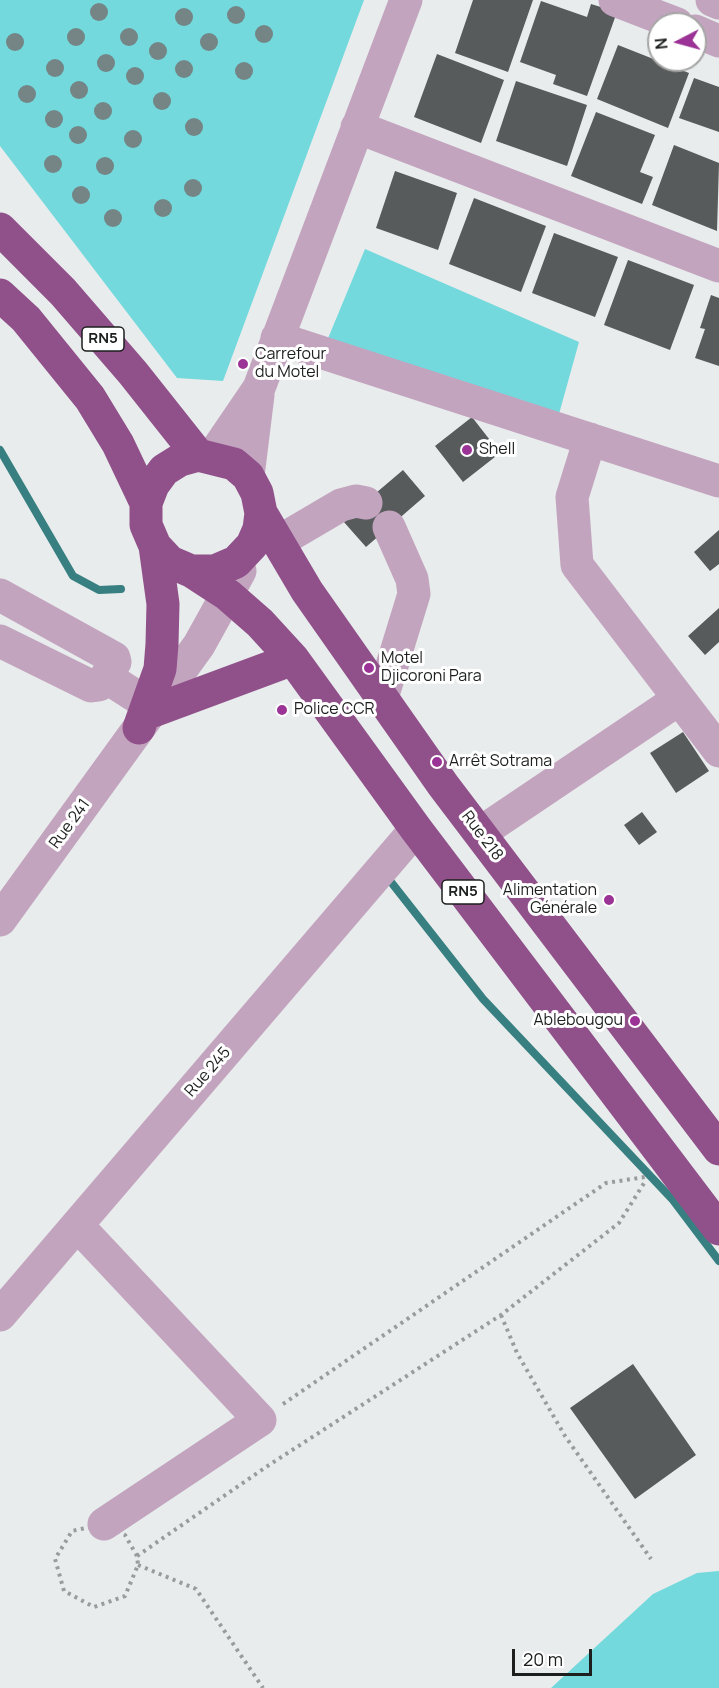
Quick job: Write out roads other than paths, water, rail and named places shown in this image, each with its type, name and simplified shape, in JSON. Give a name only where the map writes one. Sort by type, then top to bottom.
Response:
[{"type":"highway","name":"RN5","points":[[0,230],[71,301],[205,456],[234,464],[248,476]]},
{"type":"highway","name":"RN5","points":[[0,295],[26,319],[90,398],[118,444],[146,503],[146,525],[155,546],[170,562],[191,571],[228,595],[260,623],[293,659],[416,829],[719,1229]]},
{"type":"highway","points":[[146,503],[153,485],[164,470],[180,460],[205,456]]},
{"type":"highway","points":[[191,571],[214,571],[225,567],[265,544],[259,529],[261,513],[257,493],[248,476]]},
{"type":"highway","name":"Rue 218","points":[[265,544],[307,591],[480,833],[719,1149]]},
{"type":"highway","points":[[146,714],[160,669],[162,644],[163,604],[155,546]]},
{"type":"highway","points":[[146,714],[293,659]]},
{"type":"street","points":[[248,476],[259,388],[406,0]]},
{"type":"street","points":[[615,0],[647,13]]},
{"type":"street","points":[[712,0],[719,3]]},
{"type":"street","points":[[357,127],[719,266]]},
{"type":"street","points":[[277,338],[719,481]]},
{"type":"street","points":[[205,456],[259,388]]},
{"type":"street","points":[[590,439],[572,497],[577,565],[719,752]]},
{"type":"street","points":[[265,544],[341,505],[356,501],[366,502]]},
{"type":"street","points":[[382,698],[414,594],[412,579],[388,527]]},
{"type":"street","name":"Rue 241","points":[[0,920],[146,714],[199,645],[228,595],[265,544]]},
{"type":"street","points":[[0,631],[8,599],[114,658],[115,662],[99,685],[91,686],[0,641]]},
{"type":"street","points":[[106,677],[146,714]]},
{"type":"street","points":[[480,833],[679,699]]},
{"type":"street","name":"Rue 245","points":[[0,1315],[416,829]]},
{"type":"street","points":[[77,1225],[260,1420],[104,1524]]},
{"type":"waterway","points":[[0,450],[73,576],[99,590],[121,589]]},
{"type":"waterway","points":[[391,882],[483,999],[673,1200],[719,1261]]},
{"type":"place","name":"Carrefour du Motel","points":[[243,364]]},
{"type":"place","name":"Shell","points":[[467,450]]},
{"type":"place","name":"Motel Djicoroni Para","points":[[369,668]]},
{"type":"place","name":"Police CCR","points":[[282,710]]},
{"type":"place","name":"Arrêt Sotrama","points":[[437,762]]},
{"type":"place","name":"Alimentation Générale","points":[[609,900]]},
{"type":"place","name":"Ablebougou","points":[[635,1021]]}]
